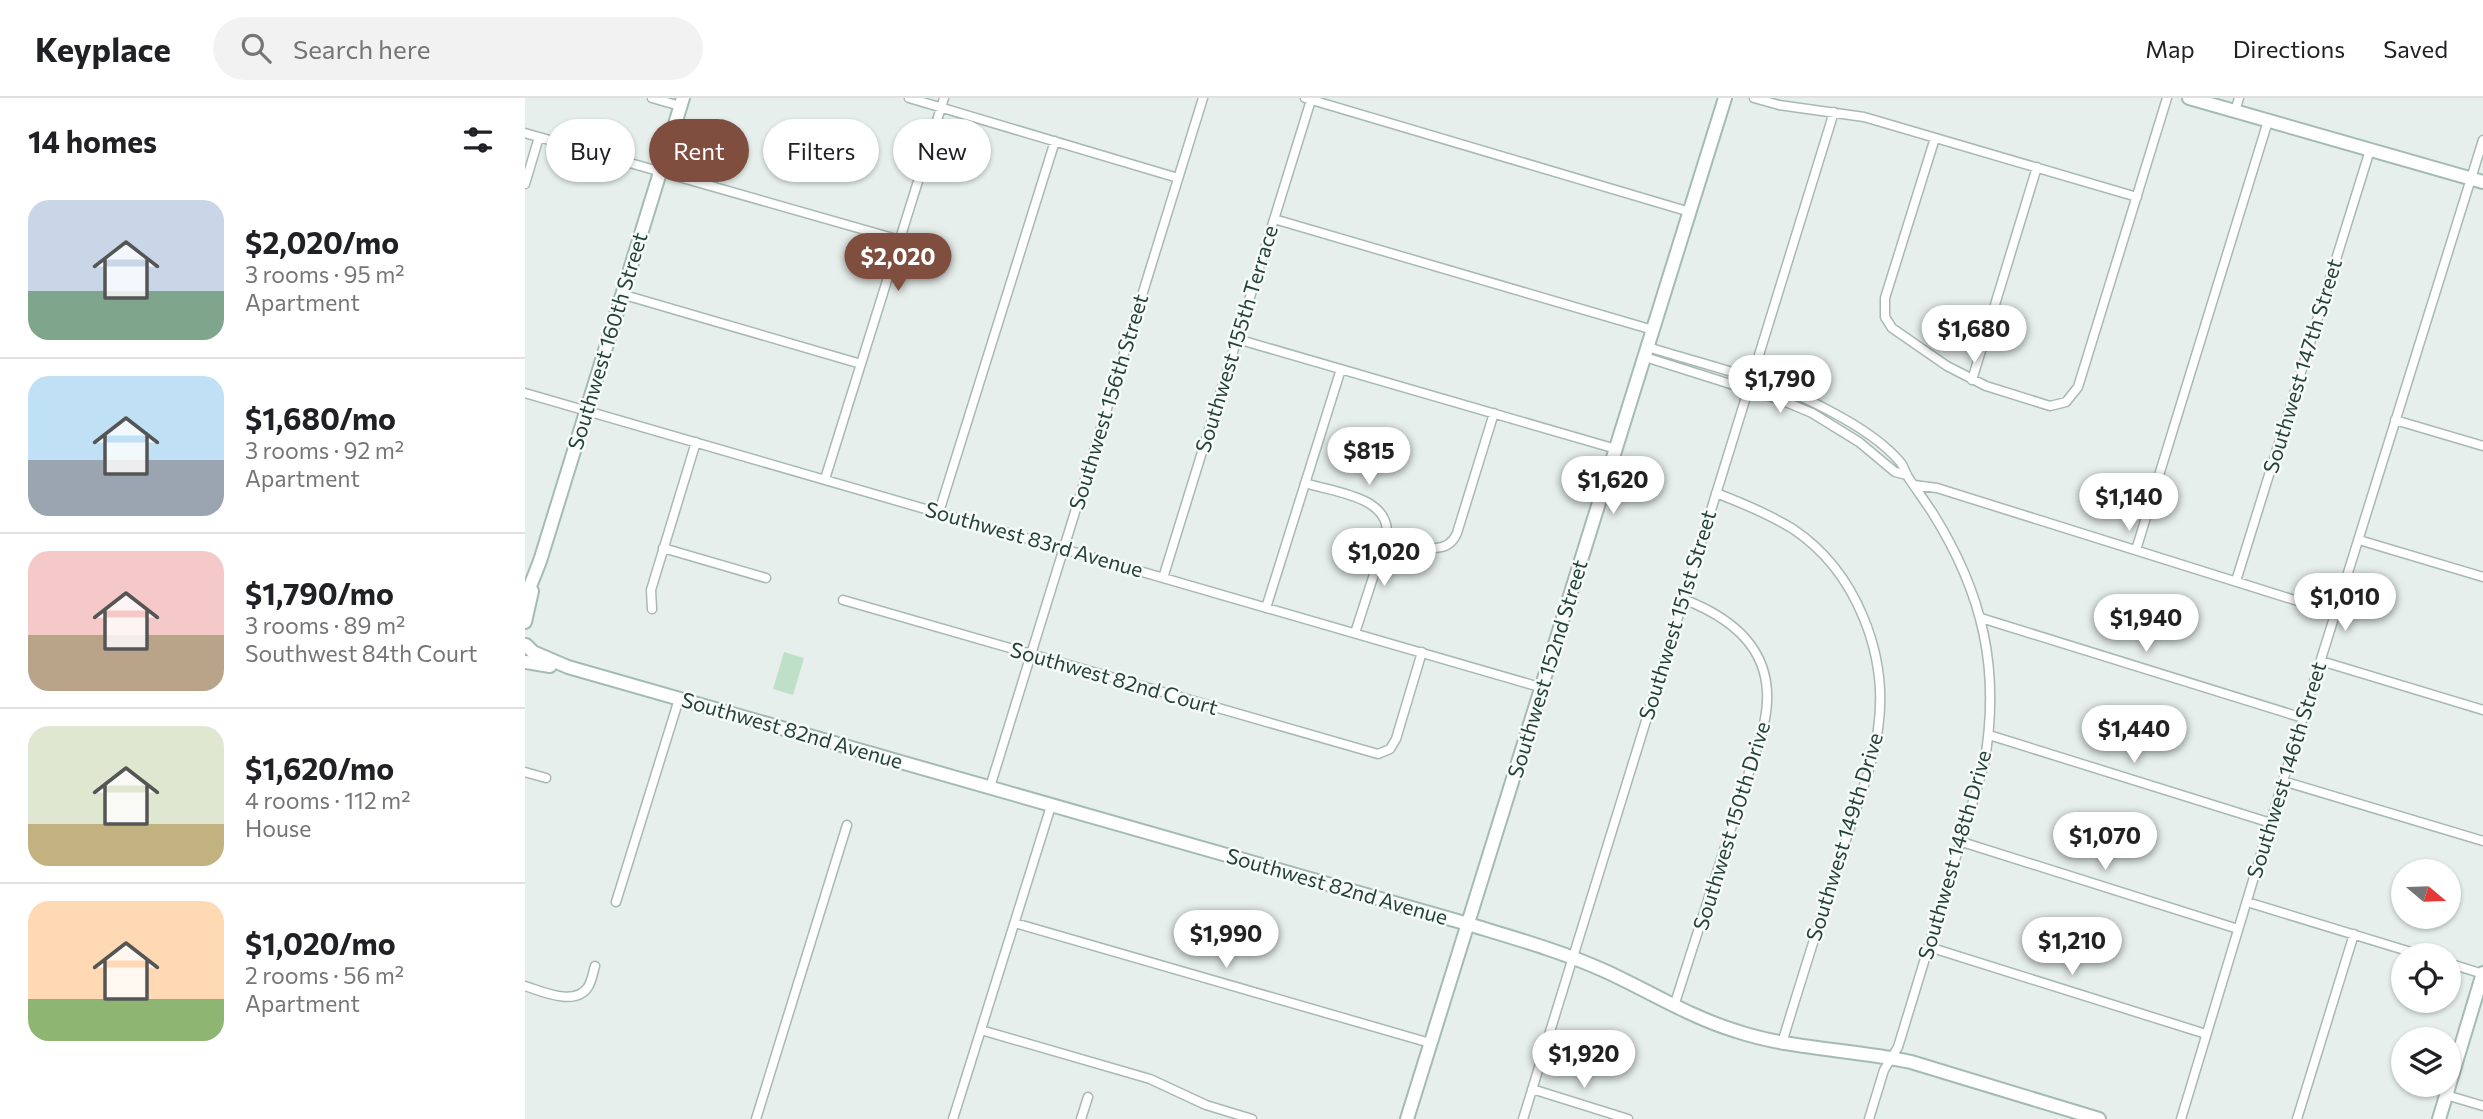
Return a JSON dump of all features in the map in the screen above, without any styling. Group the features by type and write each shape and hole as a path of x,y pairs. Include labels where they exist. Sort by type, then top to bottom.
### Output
{"street":[{"path":"652,98 682,102"},
{"path":"909,98 942,103 1178,178"},
{"name":"Southwest 156th Street","path":"990,787 1203,98"},
{"name":"Southwest 152nd Street","path":"1407,1119 1725,98"},
{"path":"1754,98 1864,117 2137,197"},
{"path":"1935,138 1885,298 1884,311 1888,324 1905,338 1972,380 2044,405 2056,406 2066,402 2078,387 2167,98"},
{"path":"2189,98 2477,181"},
{"path":"2235,111 2239,98"},
{"path":"1308,99 1690,212"},
{"name":"Southwest 155th Terrace","path":"1163,578 1275,219 1308,99"},
{"name":"Southwest 160th Street","path":"677,119 682,102"},
{"path":"825,479 942,103"},
{"name":"Southwest 151st Street","path":"1523,1119 1834,112"},
{"path":"2136,550 2268,121"},
{"path":"525,133 649,168"},
{"path":"525,184 540,137"},
{"name":"Southwest 146th Street","path":"2181,1119 2396,420 2477,181 2483,140"},
{"path":"939,512 1055,141"},
{"name":"Southwest 147th Street","path":"2236,581 2369,150"},
{"path":"1972,380 2037,167"},
{"name":"Southwest 160th Street","path":"525,622 533,583 657,182"},
{"path":"698,182 899,240"},
{"path":"1275,219 1653,330"},
{"path":"621,294 861,364"},
{"path":"1237,339 1616,449"},
{"path":"1647,352 1812,413 1859,442 1895,472 1907,475"},
{"name":"Southwest 148th Drive","path":"1647,352 1751,379 1796,395 1843,418 1884,447 1902,465 1961,564 1981,618 1991,677 1989,735 1981,778 1898,1047 1884,1070 1869,1119"},
{"path":"1266,608 1341,369"},
{"name":"Southwest 83rd Avenue","path":"525,393 1542,688"},
{"path":"1387,534 1431,548 1448,546 1457,533 1495,414"},
{"path":"2396,420 2483,446"},
{"path":"652,609 651,590 696,442"},
{"path":"1305,483 1373,505 1386,519 1387,534 1355,633"},
{"path":"1914,485 1937,488 2336,613"},
{"name":"Southwest 149th Drive","path":"1716,493 1795,530 1822,554 1847,587 1865,621 1878,674 1879,712 1870,763 1782,1043"},
{"path":"2359,540 2483,577"},
{"path":"663,548 766,578"},
{"name":"Southwest 160th Street","path":"525,599 533,583"},
{"name":"Southwest 150th Drive","path":"1674,1006 1762,732 1769,695 1761,660 1741,632 1723,617 1683,599"},
{"name":"Southwest 82nd Court","path":"843,600 1378,754 1385,752 1396,739 1422,652"},
{"path":"1981,618 2303,718"},
{"path":"525,645 525,660"},
{"name":"Southwest 82nd Avenue","path":"525,645 533,652 568,667"},
{"name":"Southwest 82nd Avenue","path":"525,660 568,667 1468,924 1574,958 1710,1023 1782,1043 1891,1058 2099,1119"},
{"path":"2321,661 2483,710"},
{"path":"616,902 680,699"},
{"path":"1989,735 2271,823"},
{"path":"525,772 546,778"},
{"path":"2283,781 2483,841"},
{"path":"953,1119 1051,806"},
{"path":"756,1119 847,825"},
{"path":"1962,842 2238,929"},
{"path":"2247,902 2391,946"},
{"path":"1014,923 1430,1044"},
{"path":"2297,1119 2354,934"},
{"path":"1929,947 2206,1034"},
{"path":"525,986 562,996 576,995 588,987 595,966"},
{"path":"2461,967 2483,974 2461,1046"},
{"path":"981,1030 1150,1079 1206,1105 1252,1119"},
{"path":"1532,1089 1628,1119"},
{"path":"1081,1119 1088,1097"},
{"path":"2439,1119 2445,1097"},
{"path":"2453,1097 2483,1106"}],"green space":[{"path":"784,652 804,658 793,695 773,689"}]}
